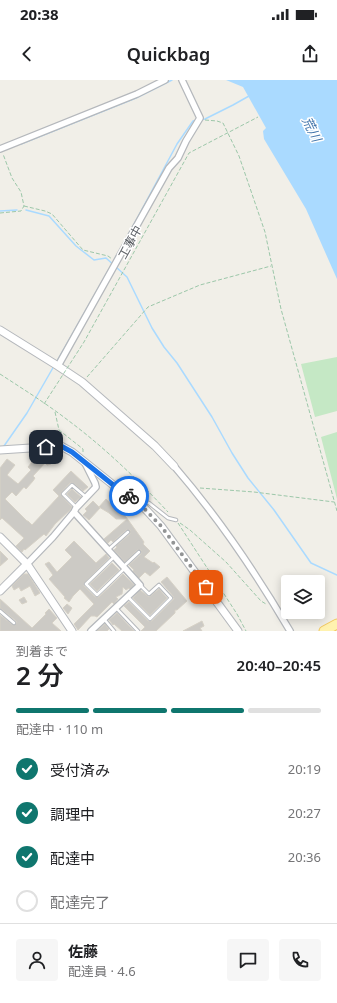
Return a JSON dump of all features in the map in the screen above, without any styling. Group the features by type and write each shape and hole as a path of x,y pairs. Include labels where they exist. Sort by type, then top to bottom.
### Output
{"main road":[{"path":"324,631 337,624"}],"street":[{"path":"0,147 137,94 165,80"},
{"path":"57,365 117,263 169,168 178,158 186,141 199,121 182,80"},
{"path":"0,330 82,382 155,446 192,487 243,555 276,606 290,631"},
{"path":"1,451 61,446 84,461 122,492 136,500 161,526 238,631"},
{"path":"0,591 53,538 75,510 96,487 84,461"},
{"path":"75,510 108,550 140,585 91,631"},
{"path":"0,536 27,564 72,631"}],"lane":[{"path":"75,510 63,494 72,485 87,497"},
{"path":"136,500 145,501 168,518 176,520"},
{"path":"108,550 128,532"},
{"path":"115,556 86,584 97,595 139,552"},
{"path":"127,597 150,619 171,598 159,586 149,594 140,585"},
{"path":"116,608 138,631"},
{"path":"0,611 14,623"},
{"path":"104,619 114,631"}],"path":[{"name":"工事中","path":"44,404 84,342 190,154 258,117"},
{"path":"210,121 217,121 223,124 239,156 265,232 281,309 337,511"},
{"path":"0,147 12,178 21,192 24,206 21,211 0,213"},
{"path":"24,206 52,214 83,250 110,258"},
{"path":"82,382 147,309 200,285 272,266"},
{"path":"0,374 55,411 111,455 176,520 190,530 226,562 261,601 268,605 276,606"},
{"path":"55,411 59,430 83,449 84,461"},
{"path":"192,487 265,493 334,502"},
{"path":"176,520 237,614 246,631"}],"green space":[{"path":"337,357 337,411 315,417 301,364"},
{"path":"337,432 337,499 321,437"}],"water":[{"name":"荒川","path":"226,80 337,80 337,279 306,209 264,139 263,131 266,128 243,87"}],"building":[{"path":"45,453 53,454 57,458 51,464 47,465 45,463 33,476 35,478 26,489 24,487 16,496 12,492 5,499 32,525 59,496 53,490 71,471 88,487 83,491 73,483 70,483 60,494 72,507 70,510 55,524 46,536 44,534 22,552 16,546 24,538 2,518 0,520 0,468 7,459 15,465 7,475 18,484 31,470 28,467 36,457 39,460"},
{"path":"72,489 81,497 75,502 67,494"},
{"path":"106,499 126,517 144,542 143,544 150,551 144,557 160,567 150,576 145,572 139,578 129,565 141,554 141,550 137,550 125,562 114,550 117,547 116,546 130,534 130,530 126,530 113,542 111,540 108,543 104,539 127,519 116,519 99,507"},
{"path":"93,501 100,508 89,520 83,515 87,511 85,509"},
{"path":"74,541 96,563 106,554 109,558 84,583 84,586 95,597 99,597 123,574 134,585 130,589 129,588 126,590 123,587 122,594 116,597 118,599 114,604 112,602 97,617 91,616 78,630 74,624 94,604 80,589 69,602 64,598 65,597 49,579 53,575 45,564 49,562 57,572 72,557 65,550"},
{"path":"0,551 8,559 0,566"},
{"path":"112,563 119,570 97,591 90,584"},
{"path":"24,574 28,574 40,593 35,596 30,586 21,591 19,587 14,590 12,586"},
{"path":"167,577 187,601 175,610 175,613 156,631 141,631 145,627 124,606 129,602 148,621 152,621 174,599 161,582"},
{"path":"159,589 167,598 150,615 133,598 140,590 149,597"},
{"path":"24,597 27,602 22,604 19,600"},
{"path":"0,599 32,628 49,609 57,618 52,623 61,631 0,631 0,615 13,625 17,623 0,608"},
{"path":"67,604 72,608 68,614 63,608"},
{"path":"117,613 134,631 122,631 114,624 113,625 109,620"},
{"path":"202,621 204,626 200,628 202,631 183,631"},
{"path":"105,624 109,629 107,631 97,631"}],"waterway":[{"path":"21,144 136,98 172,80"},
{"path":"200,120 205,119 249,96"},
{"path":"56,363 125,241 177,144 193,121 197,120"},
{"path":"0,211 17,210"},
{"path":"26,210 49,216 76,246 94,260 106,258 127,277 152,328 212,417 248,478 274,510 311,563 337,575"},
{"path":"4,446 27,413 54,366"}],"way so far":[{"path":"129,496 136,500 161,526 206,587"}],"route":[{"path":"46,447 61,446 72,452 129,496"}]}
